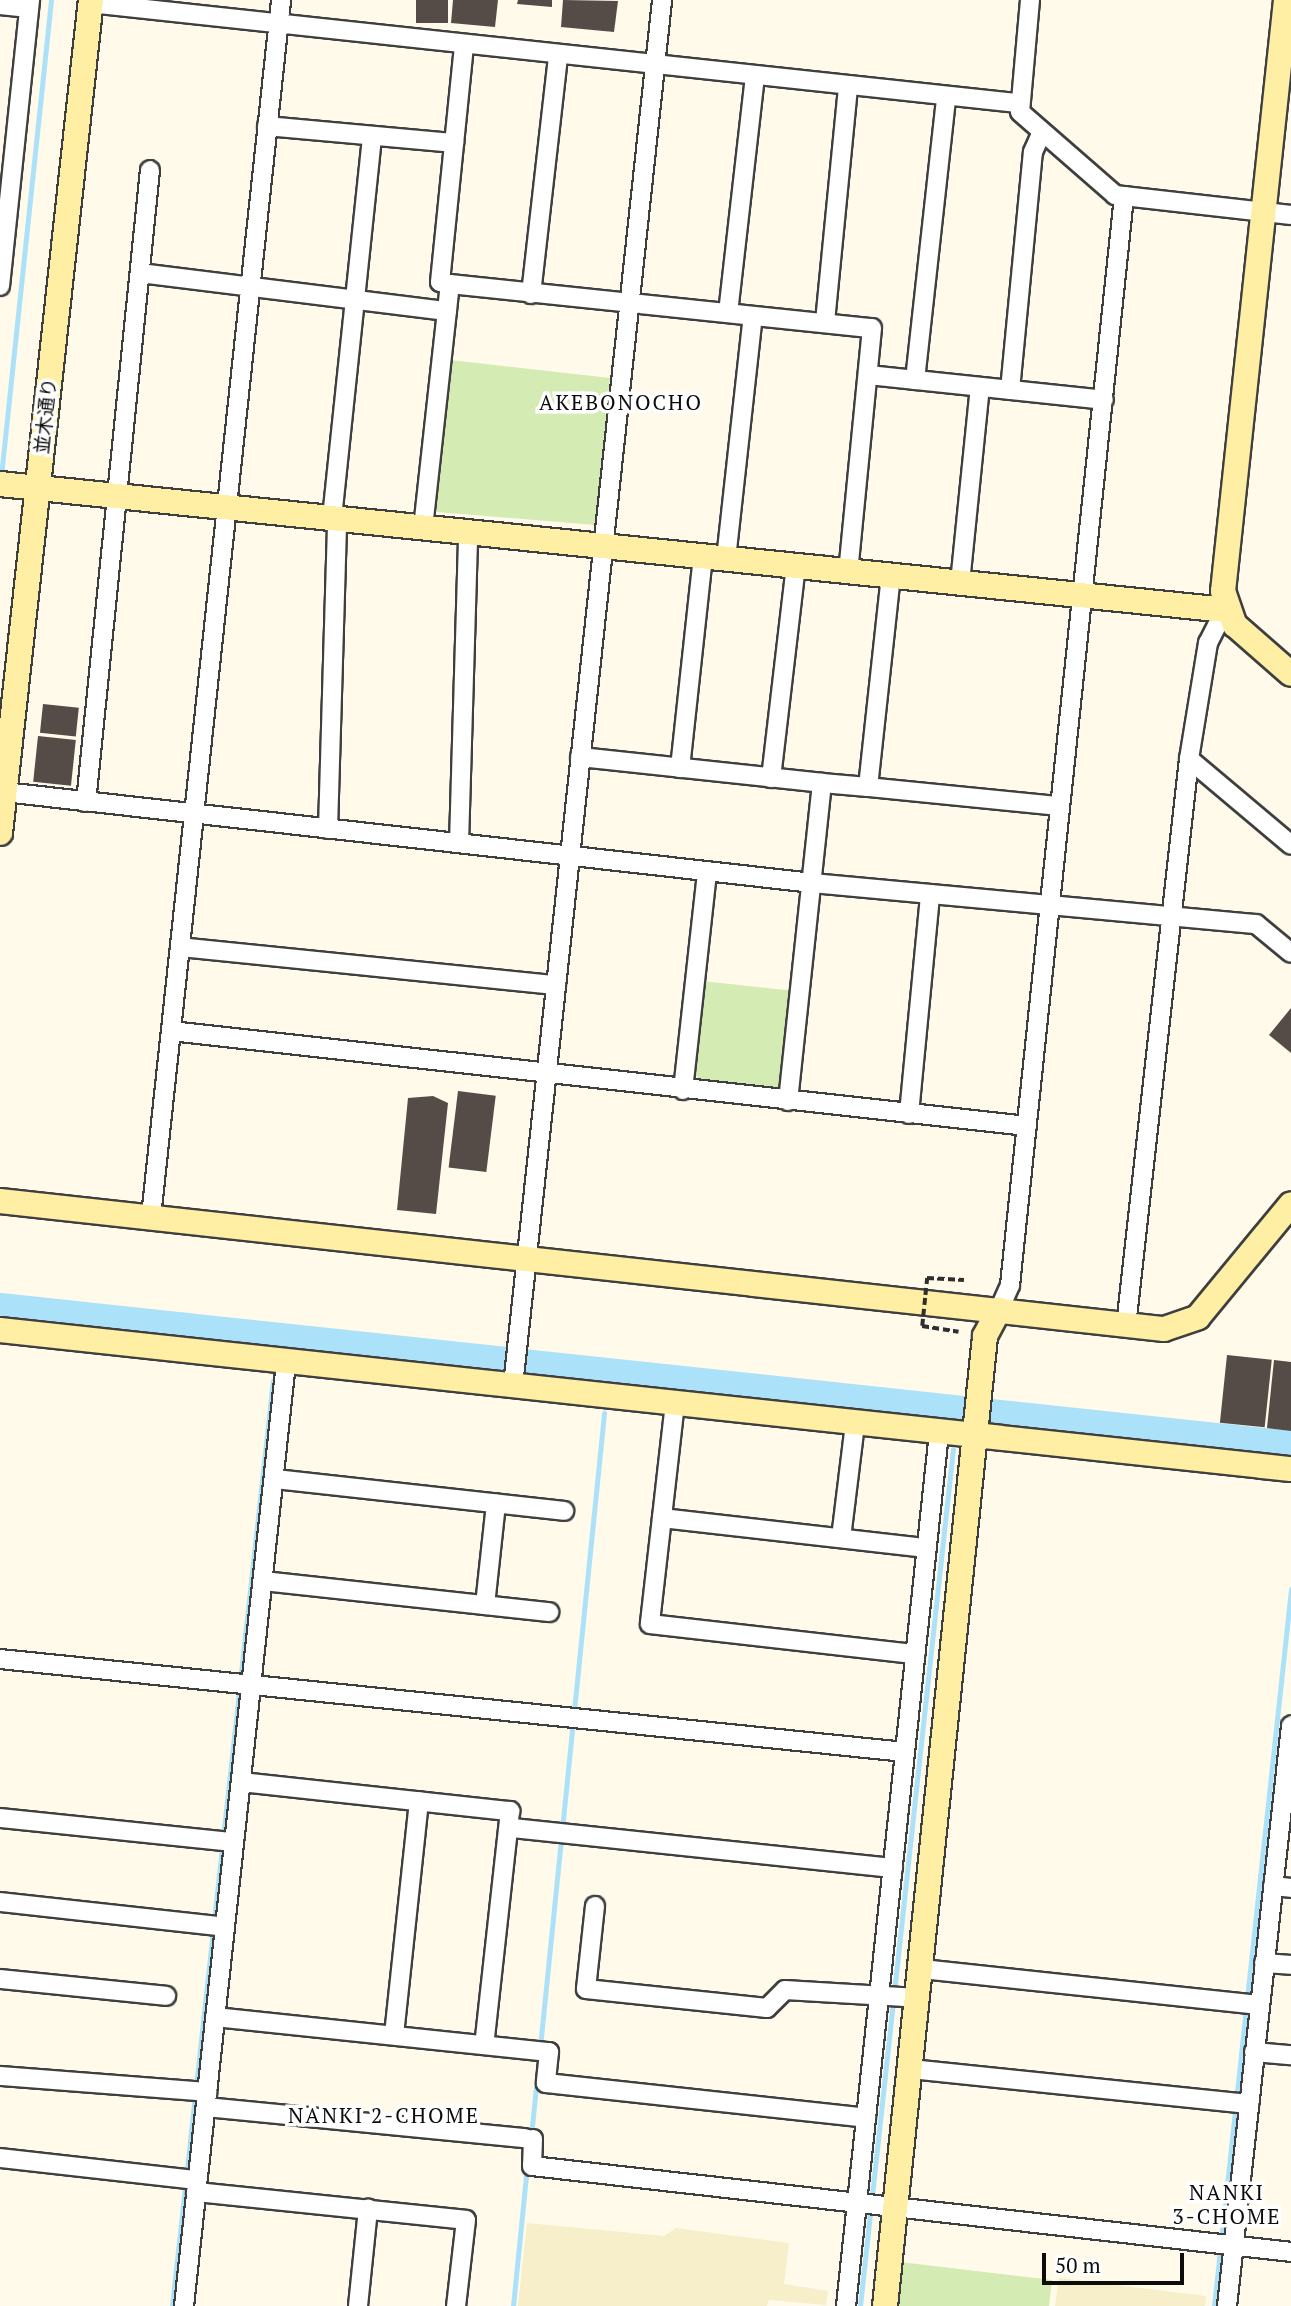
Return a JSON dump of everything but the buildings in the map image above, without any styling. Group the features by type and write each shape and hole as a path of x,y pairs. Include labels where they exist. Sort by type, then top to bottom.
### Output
{"street":[{"path":"151,1217 281,0"},
{"path":"514,1371 662,0"},
{"path":"1016,103 1030,0"},
{"path":"1126,1326 1189,759 1208,643 1225,610 1286,0"},
{"path":"91,2 464,47 1016,103 1042,132 1124,196 1291,215"},
{"name":"並木通り","path":"0,833 17,486 91,2"},
{"path":"0,5 29,4 4,211 0,285"},
{"path":"464,47 440,282 531,294 872,328 848,572"},
{"path":"531,294 558,57"},
{"path":"728,313 755,77"},
{"path":"825,322 848,87"},
{"path":"915,380 946,97"},
{"path":"267,126 454,143"},
{"path":"1010,390 1033,152 1042,132"},
{"path":"328,829 335,519 354,299 372,136"},
{"path":"86,802 150,170"},
{"path":"885,2306 866,2118 896,1996 922,1969 985,1336 1010,1285 1058,806 1084,596 1124,196"},
{"path":"139,273 252,285 447,312"},
{"path":"423,528 450,284"},
{"path":"680,768 753,316"},
{"path":"868,375 1104,400"},
{"path":"960,583 980,387"},
{"path":"17,486 1225,610 1289,667"},
{"path":"459,843 468,532"},
{"path":"771,778 796,566"},
{"path":"868,787 891,576"},
{"path":"580,757 1058,806"},
{"path":"1189,759 1291,845"},
{"path":"788,1101 822,783"},
{"path":"4,792 813,883 1171,919 1256,924 1291,953"},
{"path":"683,1090 707,871"},
{"path":"909,1114 930,894"},
{"path":"180,947 556,985"},
{"path":"171,1031 547,1076 1027,1126"},
{"path":"0,1201 1126,1326 1189,1324 1291,1204"},
{"path":"0,1330 286,1362 514,1371 674,1403 939,1433 976,1423 1291,1469"},
{"path":"184,2306 191,2182 201,2095 215,2017 217,1926 226,1841 241,1782 243,1684 263,1581 286,1362"},
{"path":"674,1403 650,1624 915,1654"},
{"path":"841,1538 855,1424"},
{"path":"846,2306 910,2069 896,1996 892,1868 939,1433"},
{"path":"275,1479 564,1511"},
{"path":"485,1605 496,1504"},
{"path":"662,1518 926,1548"},
{"path":"263,1581 549,1612"},
{"path":"0,1659 904,1752"},
{"path":"1227,2306 1224,2245 1240,2103 1254,2052 1250,2004 1264,1963 1282,1887 1291,1734"},
{"path":"241,1782 510,1811 512,1828 484,2045"},
{"path":"394,2035 419,1801"},
{"path":"0,1818 226,1841"},
{"path":"512,1828 892,1868"},
{"path":"0,1902 217,1926"},
{"path":"596,1906 586,1989 767,2008 785,1990 896,1996"},
{"path":"1264,1963 1291,1965"},
{"path":"922,1969 1250,2004"},
{"path":"0,1979 166,1996"},
{"path":"215,2017 539,2050 549,2052 546,2083 866,2118"},
{"path":"1254,2052 1291,2055"},
{"path":"910,2069 1240,2103"},
{"path":"0,2076 201,2095 529,2139 531,2166 1291,2252"},
{"path":"0,2158 191,2182 368,2210 466,2220 456,2306"},
{"path":"358,2306 368,2210"}],"path":[{"path":"958,1332 919,1326 924,1278 961,1281"}],"shaded area":[{"path":"527,2223 664,2236 676,2228 789,2243 784,2284 828,2291 826,2305 769,2300 767,2306 518,2306"},
{"path":"1059,2278 1206,2296 1205,2306 1055,2306"}],"green space":[{"path":"450,360 610,378 595,525 437,512 433,505"},
{"path":"702,981 795,991 786,1082 775,1089 700,1081 693,1071"},
{"path":"900,2262 1052,2280 1049,2306 895,2306"}],"waterway":[{"path":"1,476 51,0"},
{"path":"0,1309 1291,1447"},
{"path":"277,1350 278,1339"},
{"path":"607,1381 608,1374"},
{"path":"172,2306 273,1380"},
{"path":"956,1417 957,1411"},
{"path":"531,2136 604,1413"},
{"path":"860,2306 953,1449"},
{"path":"1214,2306 1291,1589"},
{"path":"513,2306 527,2166"}],"district":[{"name":"AKEBONOCHO","path":"621,402"},
{"name":"NANKI 2-CHOME","path":"384,2115"},
{"name":"NANKI 3-CHOME","path":"1227,2204"}]}
